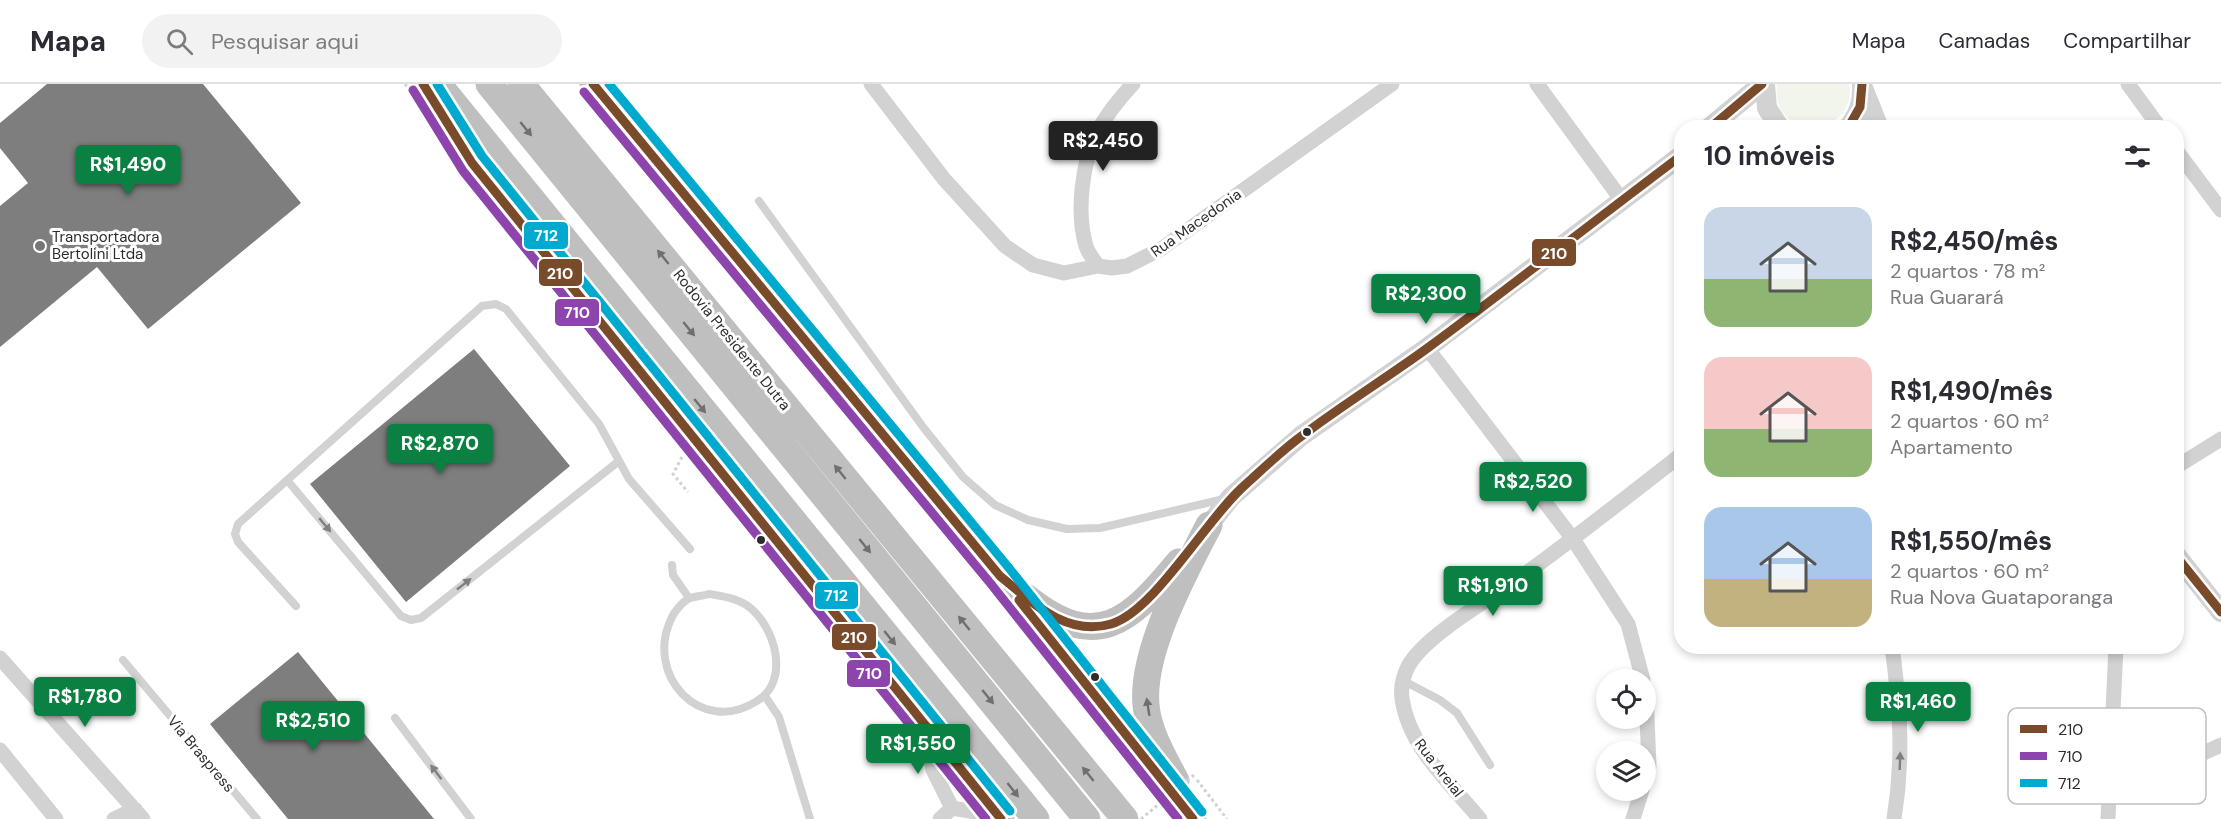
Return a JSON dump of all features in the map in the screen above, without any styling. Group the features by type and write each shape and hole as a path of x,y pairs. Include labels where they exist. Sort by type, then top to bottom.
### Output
{"highway":[{"path":"423,84 472,163 1000,817"},
{"path":"438,84 1036,819"},
{"name":"Rodovia Presidente Dutra","path":"489,84 1087,819"},
{"name":"Rodovia Presidente Dutra","path":"521,84 1125,819"},
{"path":"592,84 1000,576 1194,819"},
{"path":"1000,576 1047,614 1068,623 1088,627 1111,624 1148,600 1209,525"},
{"path":"1194,819 1155,739 1146,706 1147,678 1166,615 1209,525"}],"street":[{"name":"Rua Macedonia","path":"871,84 944,179 1005,246 1033,265 1064,273 1098,266 1112,268 1127,266 1161,249 1392,84"},
{"path":"1098,266 1086,247 1082,220 1084,176 1096,134 1114,105 1133,84"},
{"path":"1537,84 1621,199"},
{"path":"1719,120 1763,84 1767,108 1775,120"},
{"path":"2128,84 2154,120"},
{"path":"1854,120 1862,102 1862,86"},
{"path":"1862,86 1876,120"},
{"path":"2184,161 2221,210"},
{"path":"1209,525 1231,497 1301,436 1427,348 1621,199 1674,162"},
{"path":"1427,348 1574,539 1628,624 1640,669"},
{"path":"2184,463 2221,439"},
{"name":"Rua Areial","path":"1480,819 1422,749 1411,732 1402,697 1405,672 1413,658 1437,637 1574,539 1674,460"},
{"path":"2184,565 2221,612"},
{"path":"1893,654 1901,721 1900,786 1894,819"},
{"path":"2114,708 2116,654"},
{"path":"0,658 139,814"},
{"path":"927,728 933,770 952,808"},
{"path":"2206,752 2221,745"},
{"path":"1,755 56,819"},
{"path":"1633,819 1639,801"},
{"path":"2108,819 2109,804"},
{"path":"952,808 1000,817"},
{"path":"940,819 952,808"},
{"path":"114,819 139,814"}],"lane":[{"path":"759,201 923,427 963,477 995,505 1028,520 1067,529 1078,529 1100,528 1231,497"},
{"path":"296,606 238,542 234,534 238,524 482,306 496,304 506,309 599,424 629,479 690,549"},
{"path":"287,480 401,616 411,620 421,618 619,461"},
{"path":"672,565 673,575 688,598"},
{"path":"709,594 729,597 747,606 762,620 772,638 776,658 774,678 765,696 748,707 729,712 709,710 690,701 676,688 666,670 664,640 674,612 688,598 709,594"},
{"name":"Via Braspress","path":"123,660 257,819"},
{"path":"1404,681 1440,700 1457,713 1490,765"},
{"path":"765,696 779,717 810,819"},
{"path":"395,718 471,819"}],"path":[{"path":"1141,819 1194,775 1227,819"}],"shaded area":[{"path":"1777,84 1849,84 1848,102 1841,115 1834,120 1792,120 1786,116 1778,103"}],"building":[{"path":"47,84 203,84 301,203 148,329 97,267 0,347 0,206 28,183 0,148 0,123"},
{"path":"474,349 570,466 406,602 310,484"},
{"path":"298,652 434,819 288,819 210,724"}],"transit line":[{"name":"210","path":"423,84 472,163 1001,819"},
{"name":"712","path":"437,84 482,156 1010,811"},
{"name":"210","path":"593,84 1000,576 1051,615 1079,626 1095,627 1111,624 1128,616 1162,583 1230,500 1288,447 1334,412 1429,347 1674,161"},
{"name":"712","path":"609,84 1009,568 1202,812"},
{"name":"210","path":"1719,120 1762,84"},
{"name":"210","path":"1853,120 1860,107 1862,84"},
{"name":"710","path":"413,90 463,171 986,819"},
{"name":"710","path":"584,92 991,584 1178,819"},
{"name":"210","path":"2184,566 2221,612"},
{"name":"210","path":"1019,600 1193,819"}],"place":[{"name":"Transportadora Bertolini Ltda","path":"40,246"}]}
